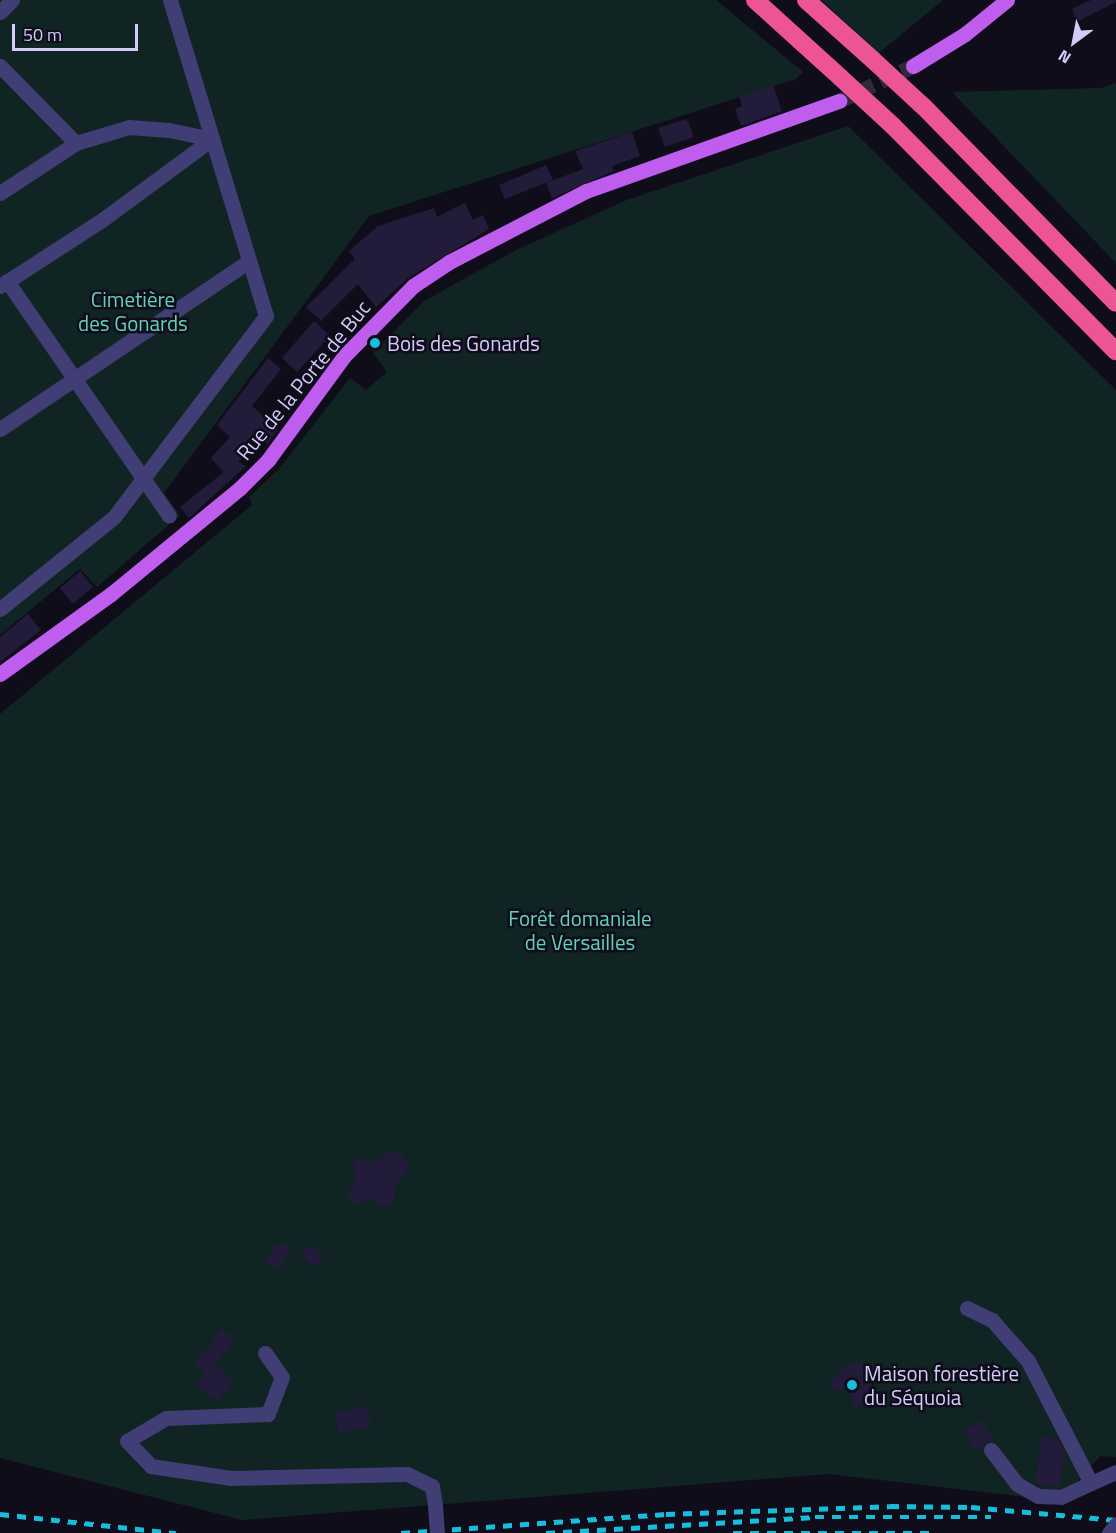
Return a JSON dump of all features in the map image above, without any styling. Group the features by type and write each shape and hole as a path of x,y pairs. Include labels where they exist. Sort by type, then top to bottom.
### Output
{"highway":[{"path":"755,0 893,126 1116,351"},
{"path":"806,0 924,107 1116,303"}],"main road":[{"path":"913,66 965,34 1007,0"},
{"name":"Rue de la Porte de Buc","path":"0,674 111,594 240,488 268,460 344,356 392,305 449,261 586,191 839,101"}],"street":[{"path":"0,12 12,0"},
{"path":"0,609 114,517 266,316 170,0"},
{"path":"0,66 76,143"},
{"path":"0,193 76,143 129,127 169,130 212,140"},
{"path":"169,516 142,481 74,377 4,283 102,220 212,140"},
{"path":"0,429 248,262"},
{"path":"968,1308 992,1320 1028,1361 1091,1483"},
{"path":"265,1353 282,1377 268,1414 166,1418 127,1441 151,1466 231,1478 407,1474 432,1486 437,1533"},
{"path":"990,1450 1017,1484 1038,1496 1061,1497 1116,1472"},
{"path":"1109,1533 1116,1524"}],"green space":[{"name":"Cimetière des Gonards","path":"0,0 716,0 803,72 796,79 369,216 164,493 180,515 97,587 80,569 0,635"},
{"path":"821,0 943,0 879,53"},
{"path":"1116,83 1116,263 952,92 1101,88"},
{"name":"Forêt domaniale de Versailles","path":"848,126 1116,390 1116,1457 1100,1456 1060,1501 829,1474 242,1520 0,1458 0,714 252,505 249,497 279,469 350,378 366,390 387,372 373,353 424,301 516,250 627,200"}],"building":[{"path":"1091,0 1116,0 1116,2 1078,21 1072,9"},
{"path":"773,85 782,111 741,126 735,109 742,106 739,97"},
{"path":"687,119 694,137 665,147 658,128"},
{"path":"632,132 640,156 612,166 614,171 552,198 546,183 583,169 575,151"},
{"path":"546,165 553,180 505,199 499,185"},
{"path":"465,203 473,220 483,215 489,229 408,278 376,307 358,284 321,321 306,307 355,259 349,251 378,226 434,208 437,217"},
{"path":"314,321 330,336 297,372 282,358"},
{"path":"268,358 281,369 252,406 278,429 267,444 264,441 259,448 255,445 238,462 246,466 189,518 180,507 224,472 211,458 230,437 217,425"},
{"path":"80,571 93,587 73,604 60,588"},
{"path":"28,614 41,630 0,662 0,637"},
{"path":"389,1151 401,1154 408,1164 406,1174 395,1185 394,1202 385,1207 372,1200 353,1204 348,1196 355,1180 352,1164 359,1158 375,1162"},
{"path":"276,1244 292,1246 278,1269 265,1262"},
{"path":"315,1247 324,1257 315,1266 307,1261 301,1249"},
{"path":"222,1329 234,1339 215,1365 234,1381 218,1402 196,1385 205,1373 194,1365"},
{"name":"Maison forestière du Séquoia","path":"863,1361 866,1369 882,1365 885,1377 870,1382 876,1400 854,1407 847,1388 834,1392 830,1379 842,1375 840,1369"},
{"path":"367,1406 371,1426 339,1433 335,1413"},
{"path":"981,1420 994,1441 986,1442 977,1451 964,1431"},
{"path":"1041,1437 1057,1439 1065,1454 1059,1487 1036,1484"}],"tunnel":[{"path":"839,101 913,66"}],"railway":[{"path":"401,1533 666,1514 890,1506 971,1507 1116,1520"},
{"path":"0,1514 176,1533"},
{"path":"546,1533 815,1517 991,1517"},
{"path":"733,1533 936,1533"}],"place":[{"name":"Bois des Gonards","path":"375,343"},
{"name":"Maison forestière du Séquoia","path":"852,1385"}]}
